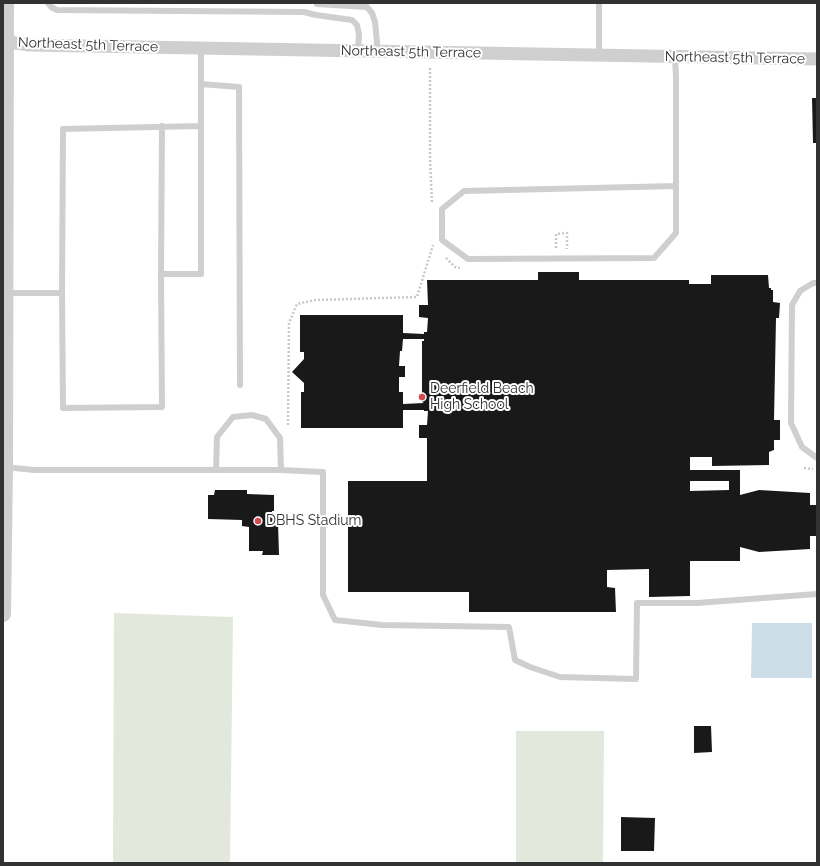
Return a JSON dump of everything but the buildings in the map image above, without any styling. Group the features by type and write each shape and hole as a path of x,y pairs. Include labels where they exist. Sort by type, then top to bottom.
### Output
{"street":[{"path":"3,614 6,3"},
{"name":"Northeast 5th Terrace","path":"5,41 29,45 817,59"}],"lane":[{"path":"48,3 51,7 57,10 304,12 316,16 352,20 357,25 360,34 358,52"},
{"path":"316,16 317,3 367,7 372,13 375,22 378,52"},
{"path":"599,55 600,3"},
{"path":"161,274 201,274 201,48"},
{"path":"676,56 676,186 676,232 654,258 468,259 442,240 442,209 464,191 676,186"},
{"path":"201,84 238,87 240,385"},
{"path":"162,126 162,407 63,408 63,129 162,126 201,126"},
{"path":"817,282 800,291 792,305 792,424 802,447 817,458"},
{"path":"5,293 62,293"},
{"path":"216,470 217,436 232,417 252,415 266,419 280,438 281,470"},
{"path":"4,468 34,470 281,470 323,472 323,595 335,620 382,625 509,627 515,660 530,667 560,677 636,679 637,603 697,603 817,594"}],"path":[{"path":"430,68 430,158 432,206"},
{"path":"288,425 289,323 297,304 315,300 417,297 433,246 433,238"}],"shaded area":[{"path":"114,613 233,617 230,863 113,863"},
{"path":"752,623 812,623 812,678 751,678"},
{"path":"516,731 604,731 603,863 516,863"}],"place":[{"name":"Deerfield Beach High School","path":"422,397"},
{"name":"DBHS Stadium","path":"258,521"}]}
